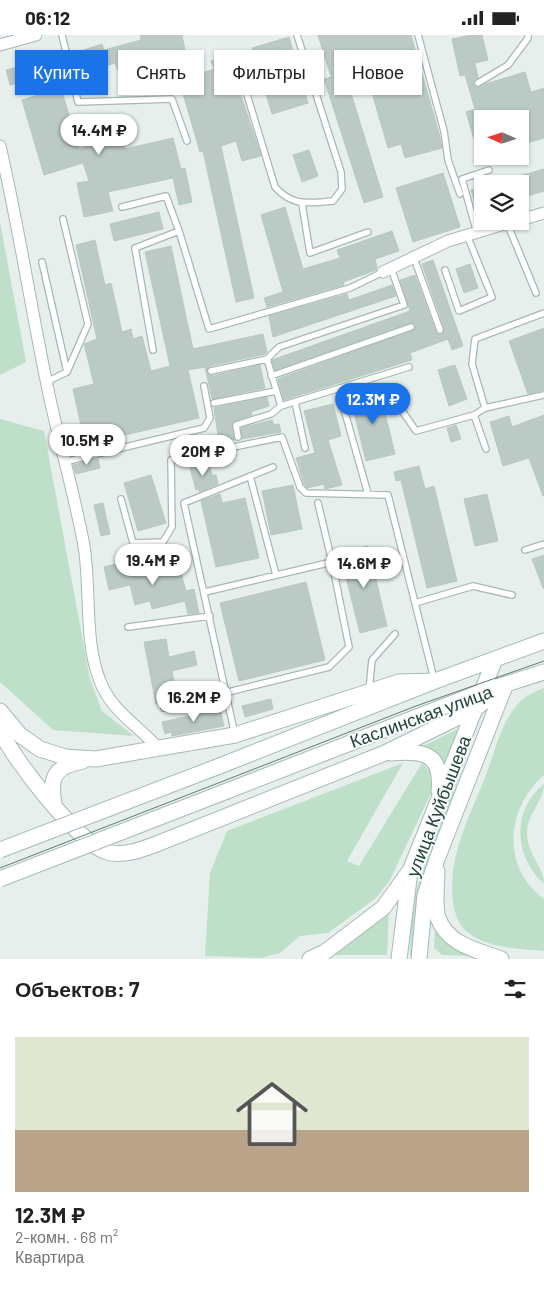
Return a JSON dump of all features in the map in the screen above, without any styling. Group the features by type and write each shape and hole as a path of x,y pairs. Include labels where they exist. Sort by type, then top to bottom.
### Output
{"main road":[{"path":"0,850 435,681 544,641"},
{"path":"385,753 474,709 505,685 495,659"},
{"name":"улица Куйбышева","path":"399,959 410,871 495,659"},
{"name":"Каслинская улица","path":"0,879 481,692 544,672"},
{"name":"Каслинская улица","path":"0,711 20,735 40,749 65,757 96,759 234,735 399,682 435,681"},
{"name":"улица Куйбышева","path":"419,959 425,895 437,859 505,685"},
{"name":"Каслинская улица","path":"0,730 19,762 85,840 106,852 119,854 139,851 385,753"},
{"path":"385,753 409,751 429,756 437,764 441,775 438,805"},
{"path":"54,804 51,785 66,764 96,759"},
{"path":"437,859 438,917 447,933 459,944 501,959"},
{"path":"310,959 325,952 383,908 410,871"}],"street":[{"path":"0,45 36,35"},
{"path":"0,146 46,383 84,546 88,576 90,636 99,680 108,698 120,713 144,732 159,749"},
{"path":"529,217 544,213"},
{"path":"387,270 448,241 485,230"}],"lane":[{"path":"62,35 78,102 172,99 187,141"},
{"path":"247,95 275,187 283,197 302,204 333,201 342,189 341,172 297,35"},
{"path":"418,35 444,131 448,160 460,194"},
{"path":"478,83 508,65 528,38 528,35"},
{"path":"445,270 459,311 492,297 472,234 462,179 489,170"},
{"path":"122,207 166,195 209,329 350,288 387,270 404,305 279,347 267,359 211,371"},
{"path":"302,204 310,253 368,232"},
{"path":"46,383 67,371 88,324 63,219"},
{"path":"513,230 536,293"},
{"path":"153,350 135,248 179,231"},
{"path":"414,258 440,330"},
{"path":"42,262 67,371"},
{"path":"485,407 472,364 475,339 544,313"},
{"path":"271,376 411,327"},
{"path":"267,359 280,406"},
{"path":"238,437 236,425 271,415 280,406 409,367"},
{"path":"64,462 204,428 210,418 204,386"},
{"path":"214,403 276,391"},
{"path":"392,396 416,431 474,415 485,407 544,395"},
{"path":"294,402 305,448"},
{"path":"344,409 368,495"},
{"path":"474,415 486,449"},
{"path":"121,499 133,543 163,542 172,527 171,460 282,437 300,487 306,493 388,495 435,681"},
{"path":"234,735 205,592 184,503 272,467"},
{"path":"250,476 276,575"},
{"path":"164,708 329,667 349,647 318,503"},
{"path":"525,550 544,544"},
{"path":"205,592 332,562"},
{"path":"415,603 473,586 512,595"},
{"path":"128,627 210,616"},
{"path":"369,692 372,660 395,634"}],"green space":[{"path":"0,222 26,362 0,375"},
{"path":"0,419 44,431 90,679 102,711 134,736 53,730 0,682"},
{"path":"544,688 544,775 531,789 522,804 516,821 514,838 515,855 521,871 530,886 544,899 544,951 502,947 473,936 465,930 457,918 453,903 452,887 455,859 462,834 502,729 519,703 528,695"},
{"path":"478,716 480,716 423,884 413,956 410,955 411,915 415,893"},
{"path":"460,728 444,769 419,748"},
{"path":"403,763 347,861 359,866 422,763 430,771 432,791 390,880 376,898 328,933 300,936 280,953 261,958 205,956 210,873 227,831"},
{"path":"544,784 542,795 530,817 527,839 541,871 544,884 534,873 527,861 520,834 526,807 533,795"},
{"path":"389,910 387,955 330,955"},
{"path":"435,921 471,956 442,955 434,948"}],"building":[{"path":"140,35 182,35 185,50 118,50 118,71 115,63 108,65 108,50 104,50 141,40"},
{"path":"318,35 411,35 415,50 334,50 334,95 352,95 383,197 364,203 324,79 331,77"},
{"path":"482,35 488,60 475,63 478,78 474,81 475,87 525,72 531,92 544,88 544,138 529,142 529,110 474,110 474,139 466,112 475,109 465,75 460,76 452,39"},
{"path":"289,37 293,50 253,50 252,48"},
{"path":"102,44 104,50 84,50"},
{"path":"15,68 15,84 10,85 6,70"},
{"path":"214,69 214,95 241,95 261,156 242,161 236,141 221,146 254,298 236,302 203,151 200,152 183,95 204,95 204,72"},
{"path":"422,74 442,148 405,158 401,144 388,148 373,95 422,95"},
{"path":"38,95 63,95 79,149 122,137 125,149 173,138 181,169 185,168 192,202 179,205 173,178 108,192 113,211 84,217 77,183 89,181 83,163 44,175 22,100"},
{"path":"266,95 306,95 308,103 272,114"},
{"path":"309,150 318,176 302,182 293,155"},
{"path":"544,169 544,191 529,195 529,175 523,175"},
{"path":"443,173 460,227 413,242 396,188"},
{"path":"474,189 474,200 471,190"},
{"path":"285,207 303,269 340,258 337,250 392,231 399,251 375,259 376,270 343,282 344,285 267,307 264,298 283,292 261,215"},
{"path":"159,212 163,229 114,241 110,224"},
{"path":"95,240 105,285 111,283 122,332 131,329 133,339 142,336 151,371 170,366 145,252 171,246 193,349 263,334 267,352 265,354 210,366 207,369 207,374 212,376 260,365 265,388 212,399 205,367 188,370 199,418 85,444 73,389 94,384 84,344 97,339 76,245"},
{"path":"433,260 463,346 452,350 448,339 410,353 412,360 284,400 278,379 414,330 415,325 409,323 275,370 272,360 410,311 400,280 415,275 436,332 439,334 443,333 444,328 422,264"},
{"path":"470,264 478,288 464,293 456,269"},
{"path":"392,285 396,296 273,337 269,316 347,294 349,300"},
{"path":"544,328 544,390 528,394 509,341"},
{"path":"455,365 467,399 449,406 438,370"},
{"path":"379,389 395,454 366,461 350,396"},
{"path":"267,397 269,406 251,412 252,415 232,422 234,440 219,442 214,408"},
{"path":"333,404 341,436 328,440 342,485 325,489 324,484 307,488 296,458 315,453 304,411"},
{"path":"544,415 543,496 529,458 503,466 490,422 509,416 512,427"},
{"path":"272,420 274,425 279,424 281,432 242,439 241,428"},
{"path":"456,425 461,439 451,442 447,428"},
{"path":"98,459 100,468 76,474 73,465"},
{"path":"209,463 212,475 216,475 218,484 199,492 199,489 196,490 190,468"},
{"path":"419,466 425,489 434,486 457,581 427,588 401,480 396,481 394,472"},
{"path":"151,475 166,523 138,531 124,483"},
{"path":"293,485 302,529 271,535 262,491"},
{"path":"220,494 222,503 245,498 259,558 216,567 201,501"},
{"path":"487,494 498,541 475,546 464,499"},
{"path":"103,503 110,534 101,536 94,505"},
{"path":"368,546 387,626 360,633 340,553"},
{"path":"544,555 544,588 543,588 532,559"},
{"path":"138,562 141,577 179,566 186,591 194,589 199,613 188,614 185,601 152,609 150,601 135,605 130,585 109,590 104,567 115,564 116,567"},
{"path":"306,582 325,660 239,681 220,603"},
{"path":"166,639 169,657 194,651 197,665 172,671 177,700 156,704 144,642"},
{"path":"271,699 273,709 245,717 242,706"},
{"path":"220,709 224,726 172,736 171,732 165,734 162,722"}],"tram line":[{"path":"0,868 416,706 544,661"}]}
